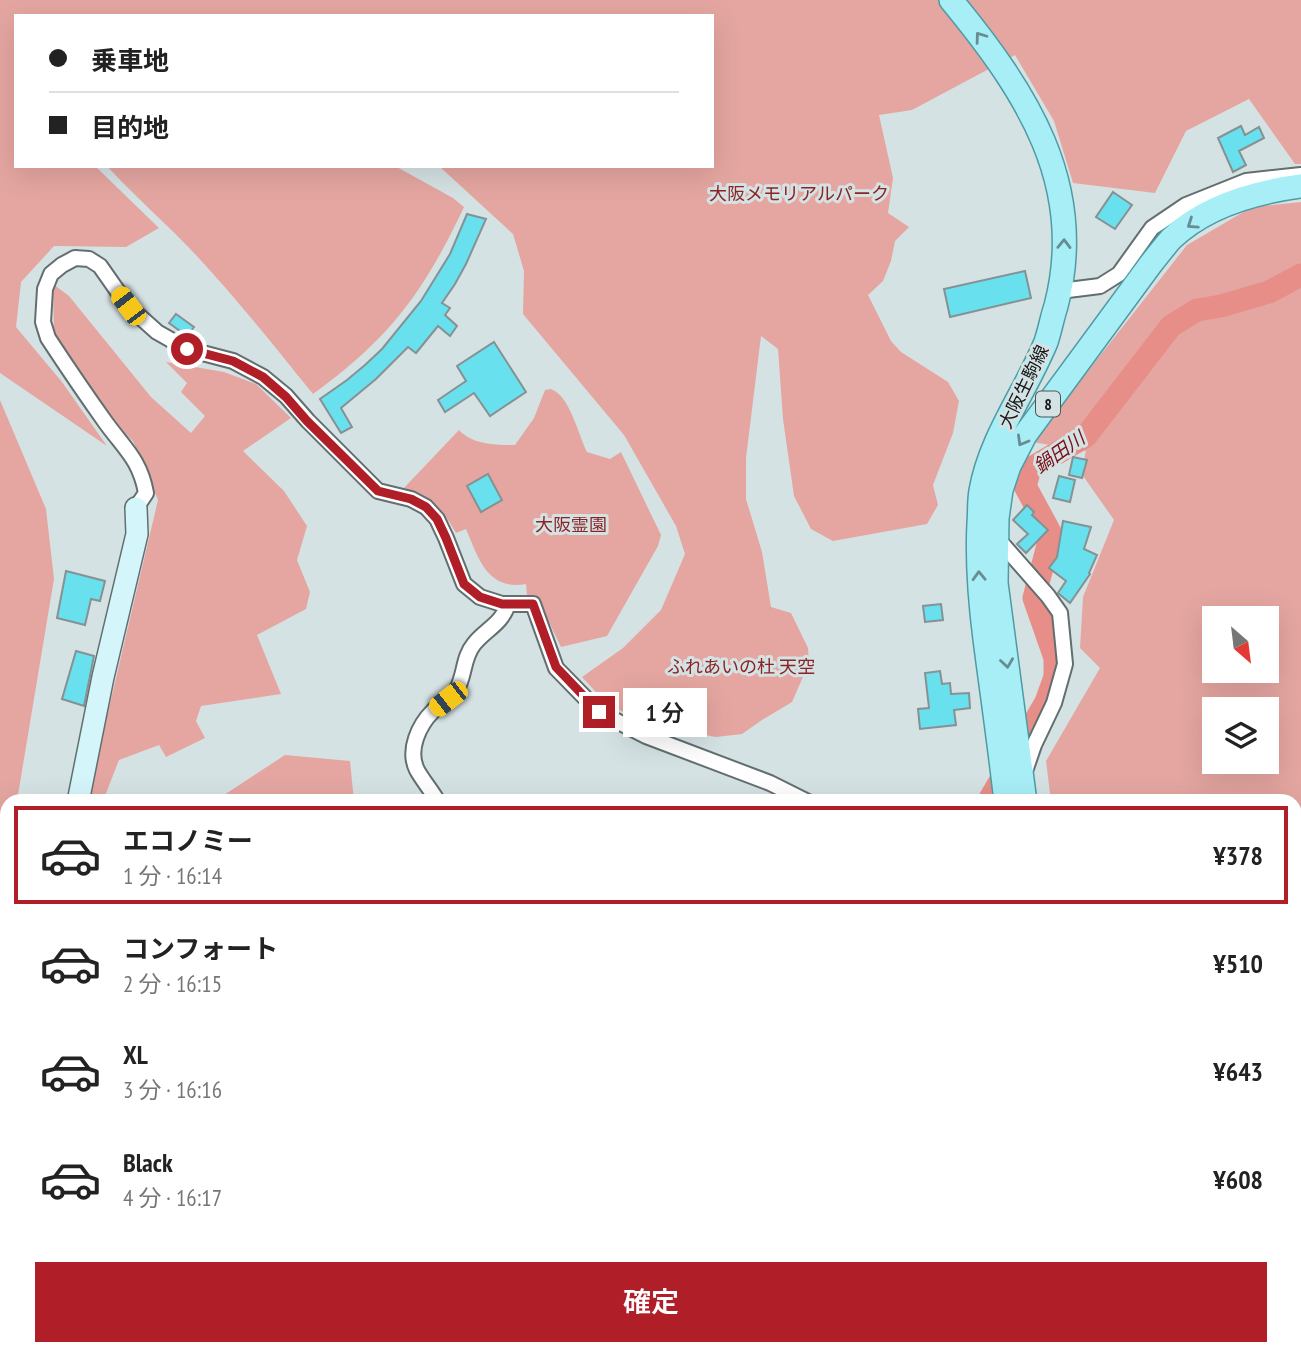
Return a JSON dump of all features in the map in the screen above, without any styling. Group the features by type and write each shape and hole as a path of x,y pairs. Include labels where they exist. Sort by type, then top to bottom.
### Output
{"main road":[{"name":"大阪生駒線","path":"951,0 1001,65 1048,150 1061,195 1065,229 1060,290 1046,340 993,451 981,492 978,548 980,595 1013,783"},
{"name":"大阪生駒線","path":"1013,783 1018,738 996,583 996,537 1001,489 1009,466 1025,435 1171,239 1193,222 1220,207 1276,189 1301,186"}],"street":[{"path":"1060,290 1100,286 1119,274 1152,228 1186,205 1246,181 1301,175"},
{"path":"80,794 136,534 136,508 146,493 143,477 128,449 108,426 48,338 43,322 45,289 51,275 75,258 89,259 100,267 128,306 157,332 187,349 233,361 263,377 378,491 411,499 426,507 437,519 464,584 480,597 502,604 533,604 556,667 599,712 646,736 770,783 792,794"},
{"path":"996,537 1060,613 1065,664 1054,703 1013,783"},
{"path":"433,794 414,761 418,735 434,710 456,691 467,654 505,614 508,604"}],"green space":[{"path":"0,0 1301,0 1301,164 1295,164 1249,99 1186,131 1155,193 1073,183 1054,121 1015,55 912,110 879,115 893,178 888,213 909,227 895,241 883,281 868,295 891,341 901,352 948,382 959,401 953,433 933,485 938,505 927,524 833,541 811,529 794,496 783,419 778,349 761,336 746,458 746,499 762,552 771,607 791,613 808,648 809,663 792,702 742,734 716,737 684,731 652,720 651,701 632,717 605,702 582,677 623,648 661,610 685,554 676,526 624,435 523,314 524,271 513,234 441,168 714,168 714,14 14,14 14,168 97,168 159,228 126,247 54,246 21,282 16,327 62,382 107,446 0,373"},
{"path":"109,168 399,168 464,207 436,261 402,312 360,356 313,394 211,271"},
{"path":"1301,202 1301,794 1050,794 1046,761 1100,668 1080,648 1083,597 1114,520 1081,473 1086,451 1032,442 1187,245 1252,207"},
{"path":"53,284 69,296 151,397 191,433 205,416 181,392 187,383 166,362 224,372 256,384 291,418 243,451 284,491 307,526 297,560 310,592 306,609 257,635 281,694 201,706 196,721 205,738 166,757 159,745 119,760 106,794 89,794 158,500 133,441 104,413 54,340"},
{"name":"大阪霊園","path":"551,389 558,393 568,407 587,452 610,459 621,452 661,535 658,546 607,636 561,647 536,595 527,595 526,584 513,585 493,577 480,561 466,529 456,533 431,501 418,493 403,489 459,430 478,441 515,445 534,418 545,390"},
{"path":"0,400 46,509 54,579 18,794 0,794"},
{"path":"285,755 350,761 353,794 226,794"}],"building":[{"path":"1241,126 1245,135 1259,127 1264,138 1239,151 1246,165 1233,172 1218,138"},
{"path":"1113,192 1132,205 1115,229 1096,217"},
{"path":"467,214 486,219 466,264 442,303 450,308 445,315 457,326 450,336 438,326 416,353 408,347 376,379 341,408 352,427 341,433 320,399 347,380 382,349 421,301 450,254"},
{"path":"1025,271 1031,298 950,317 944,289"},
{"path":"176,314 194,327 187,336 169,323"},
{"path":"494,342 526,392 490,416 474,393 445,412 438,400 466,381 457,366"},
{"path":"1073,457 1087,460 1082,478 1069,475"},
{"path":"488,474 502,500 481,512 467,486"},
{"path":"1059,476 1075,480 1070,502 1053,498"},
{"path":"1027,505 1034,512 1032,515 1048,530 1026,553 1017,544 1028,534 1013,520"},
{"path":"1063,521 1091,527 1084,549 1097,555 1090,574 1070,603 1058,593 1066,581 1049,568 1057,557"},
{"path":"66,571 105,581 100,601 91,599 85,625 57,618"},
{"path":"941,604 943,620 925,622 923,606"},
{"path":"76,651 94,656 84,706 62,699"},
{"path":"940,671 942,684 950,683 951,694 969,693 970,708 954,710 956,725 920,729 918,709 929,708 925,673"}],"waterway":[{"name":"鍋田川","path":"993,794 1046,702 1055,677 1055,658 1034,598 1051,534 1025,486 1030,469 1086,436 1171,326 1197,310 1269,292 1301,275"}],"route":[{"path":"187,349 233,361 263,377 378,491 411,499 426,507 437,519 464,584 480,597 502,604 533,604 556,667 599,712"}],"park label":[{"name":"大阪メモリアルパーク","path":"799,194"},
{"name":"ふれあいの杜 天空","path":"741,667"}]}
